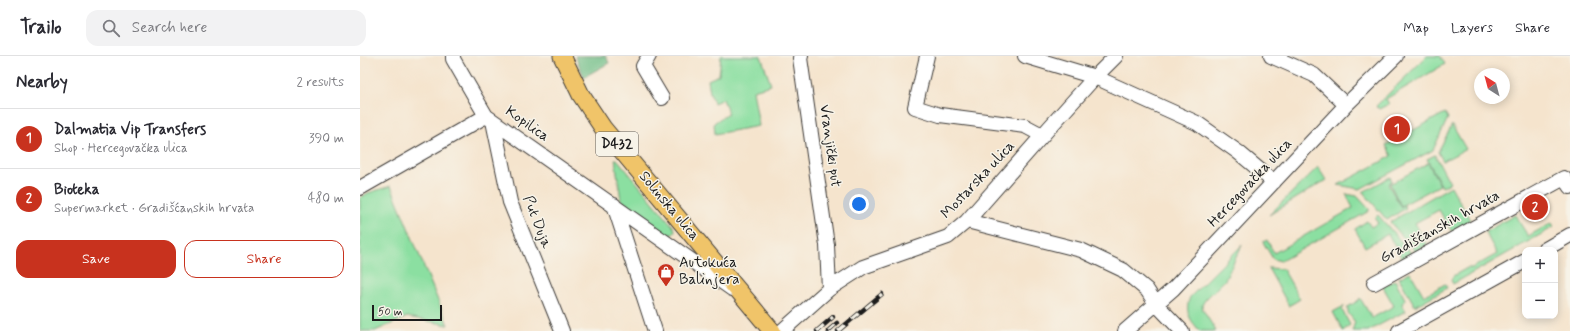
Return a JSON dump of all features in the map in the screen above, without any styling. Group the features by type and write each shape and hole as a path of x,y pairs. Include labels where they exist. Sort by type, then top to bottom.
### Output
{"main road":[{"name":"Solinska ulica","path":"562,56 581,95 603,128 772,331"}],"street":[{"path":"453,56 453,59 490,118"},
{"path":"649,56 643,66 662,98"},
{"name":"Vranjički put","path":"801,56 801,66 827,245 829,289"},
{"path":"927,56 915,107 940,115 1024,126 1042,135"},
{"path":"1025,56 1095,77 1197,123 1238,152 1274,182"},
{"name":"Mostarska ulica","path":"782,331 829,289 863,267 948,237 966,221 1042,135 1116,56"},
{"path":"1271,56 1314,75 1346,106"},
{"name":"Hercegovačka ulica","path":"1125,331 1173,289 1346,106 1396,56"},
{"name":"Kopilica","path":"360,188 490,118 745,298"},
{"name":"Put Duja","path":"490,118 510,202 562,331"},
{"name":"Gradišćanskih hrvata","path":"1374,283 1568,180"},
{"path":"614,205 655,331"},
{"path":"966,221 1081,250 1124,270 1147,290 1156,304 1182,331"},
{"path":"667,242 679,240 684,235 684,224"},
{"path":"1550,247 1570,236"},
{"path":"1399,331 1522,263"}],"green space":[{"path":"575,56 606,56 609,63 584,77"},
{"path":"721,56 761,56 771,85 753,90 759,126 715,134 714,123 728,113 723,99 714,103 710,93 708,80 719,75"},
{"path":"1427,56 1440,56 1445,64 1386,99 1389,104 1379,109 1376,106"},
{"path":"1445,113 1448,118 1433,150 1360,189 1338,185 1392,156 1386,145"},
{"path":"1452,125 1466,149 1443,161 1438,152"},
{"path":"1435,155 1450,183 1442,187 1427,159"},
{"path":"615,159 617,159 673,226 675,230 673,234 667,236 621,200"},
{"path":"1428,163 1440,185 1401,206 1390,184"},
{"path":"1318,167 1326,180 1269,215"},
{"path":"1390,177 1392,181 1388,184 1401,207 1404,205 1406,208 1387,220 1363,192"},
{"path":"391,186 448,325 407,317 375,331 360,331 360,198 368,193"},
{"path":"1451,186 1470,220 1452,232 1439,210 1415,223 1427,245 1416,252 1390,222"},
{"path":"1346,194 1357,196 1369,209 1369,211 1281,261 1273,259 1263,242 1267,240 1274,253 1353,208"},
{"path":"1378,215 1412,254 1402,259 1388,234 1365,247 1355,229 1367,221 1371,227 1378,223 1375,218"},
{"path":"1515,215 1528,236 1552,223 1554,227 1453,284 1451,280 1453,276 1467,268 1472,268 1497,254 1485,232"},
{"path":"1242,245 1225,280 1202,305 1203,310 1216,331 1200,331 1189,316 1188,302 1190,297"},
{"path":"1268,268 1283,269 1300,299 1289,306"},
{"path":"1410,272 1424,296 1445,284 1447,288 1415,306 1399,278"},
{"path":"1395,280 1405,299 1402,304 1406,311 1368,331 1352,331 1355,322 1348,313 1348,307 1360,298 1372,318 1394,306 1382,285 1384,286"},
{"path":"1344,306 1342,310 1350,325 1343,331 1333,312"}],"railway":[{"path":"838,331 882,294"},
{"path":"817,331 833,317"},
{"path":"828,331 837,323"}],"place":[{"name":"Dalmatia Vip Transfers","path":"1397,129"},
{"name":"Bioteka","path":"1535,207"},
{"name":"Autokuća Balinjera","path":"666,287"}]}
